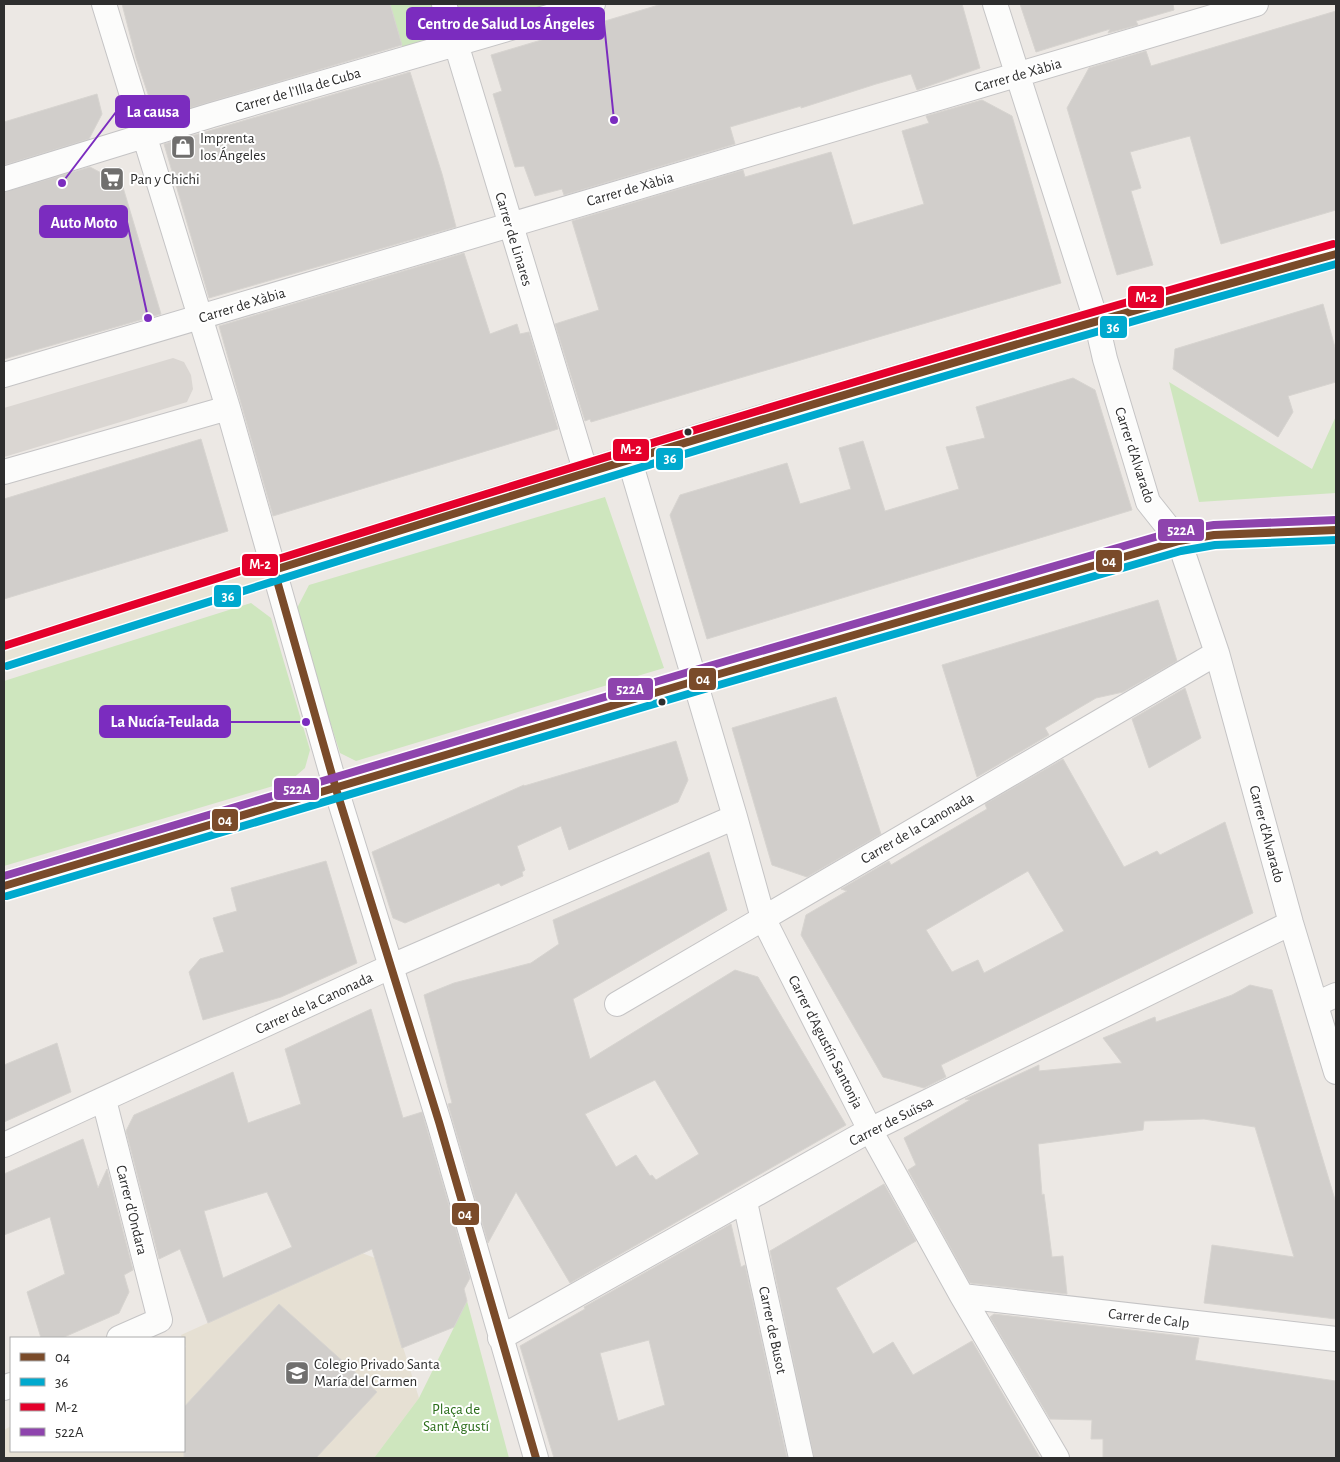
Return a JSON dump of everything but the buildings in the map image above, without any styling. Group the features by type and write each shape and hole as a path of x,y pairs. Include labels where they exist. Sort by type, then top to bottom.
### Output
{"main road":[{"path":"4,656 629,458 1096,320 1336,254"},
{"path":"4,886 695,681 1179,541 1214,535 1336,530"}],"street":[{"path":"104,4 228,408 336,789 392,966 536,1458"},
{"name":"Carrer de Linares","path":"444,4 458,45 509,224 586,473"},
{"name":"Carrer de l'Illa de Cuba","path":"4,178 593,4"},
{"name":"Carrer d'Alvarado","path":"995,4 1020,75 1096,320 1105,359 1148,502 1179,541 1217,653 1291,923 1326,999 1336,1072"},
{"name":"Carrer de Xàbia","path":"4,375 1256,4"},
{"path":"4,472 228,408"},
{"name":"Carrer d'Agustín Santonja","path":"629,458 763,918 870,1130 962,1296 1057,1458"},
{"name":"Carrer de la Canonada","path":"617,1004 1217,653"},
{"name":"Carrer de la Canonada","path":"4,1145 392,966 735,817"},
{"name":"Carrer de Suïssa","path":"500,1338 745,1202 870,1130 1291,923"},
{"name":"Carrer d'Ondara","path":"104,1100 160,1320 121,1337"},
{"name":"Carrer de Busot","path":"745,1202 801,1458"},
{"name":"Carrer de Calp","path":"962,1296 1336,1339"}],"shaded area":[{"path":"173,358 184,362 191,375 193,389 187,402 4,457 4,408"},
{"name":"Colegio Privado Santa María del Carmen","path":"362,1253 375,1258 419,1398 374,1458 4,1458 4,1430 10,1427 10,1452 185,1452 186,1347 185,1337 181,1335"}],"green space":[{"path":"390,4 575,4 404,53"},
{"path":"1169,382 1312,469 1336,416 1336,493 1199,502"},
{"path":"605,497 664,668 356,761 340,753 295,612 309,585"},
{"path":"251,603 271,618 310,750 305,768 290,781 4,866 4,681"},
{"name":"Plaça de Sant Agustí","path":"467,1301 509,1458 374,1458 419,1398"}],"transit line":[{"name":"M-2","path":"4,646 335,541 667,439 999,339 1333,244"},
{"name":"04","path":"536,1458 439,1122 336,789 274,570 804,407 1069,329 1336,254"},
{"name":"36","path":"7,666 338,561 670,459 1002,359 1336,264"},
{"name":"522A","path":"4,876 692,671 1176,531 1214,525 1336,520"},
{"name":"04","path":"4,886 695,681 1179,541 1214,535 1336,530"},
{"name":"36","path":"7,896 698,691 1181,551 1215,545 1336,540"}],"place":[{"name":"Centro de Salud Los Ángeles","path":"614,120"},
{"name":"Imprenta los Ángeles","path":"183,147"},
{"name":"Pan y Chichi","path":"112,179"},
{"name":"La causa","path":"62,183"},
{"name":"Auto Moto","path":"148,318"},
{"name":"La Nucía-Teulada","path":"306,722"},
{"name":"Colegio Privado Santa María del Carmen","path":"297,1373"}]}
